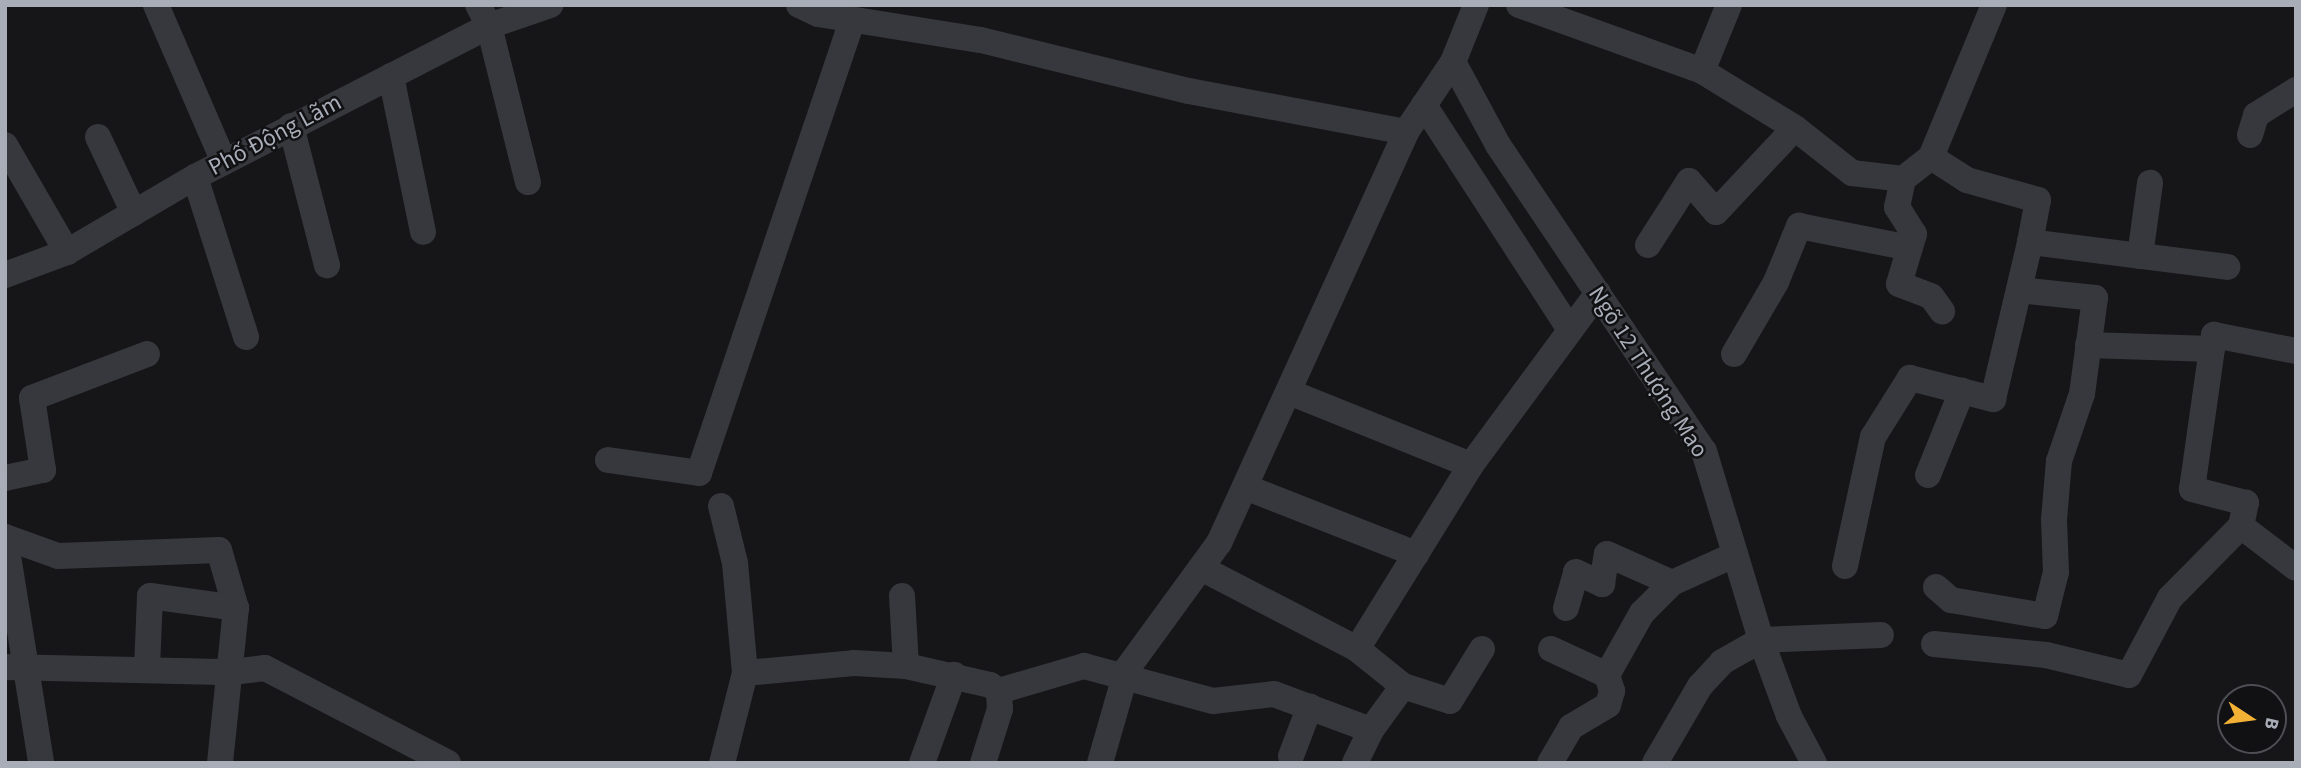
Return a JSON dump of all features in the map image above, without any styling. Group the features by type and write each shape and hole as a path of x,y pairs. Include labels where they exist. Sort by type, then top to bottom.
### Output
{"street":[{"path":"156,5 224,162"},
{"name":"Phố Động Lãm","path":"5,275 67,252 195,177 391,76 483,15 550,5"},
{"path":"799,5 852,20 981,40 1189,91 1406,132"},
{"path":"1100,763 1125,676 1219,543 1406,132 1453,62 1476,5"},
{"path":"1519,5 1702,71 1795,128 1852,173 1903,179"},
{"path":"1702,71 1728,5"},
{"path":"1942,311 1931,296 1899,284 1914,234 1897,207 1903,179 1931,157 1994,5"},
{"path":"483,15 528,182"},
{"path":"608,460 699,473 852,20"},
{"name":"Ngõ 12 Thượng Mao","path":"1453,62 1498,145 1704,451 1762,640 1789,716 1814,763"},
{"path":"391,76 423,232"},
{"path":"2250,135 2256,115 2296,90"},
{"path":"1424,105 1570,330"},
{"path":"291,126 327,265"},
{"path":"1648,245 1689,181 1716,212 1795,128"},
{"path":"98,137 134,213"},
{"path":"5,145 67,252"},
{"path":"1845,566 1873,437 1910,378 1993,399 2031,242 2038,200 1967,180 1931,157"},
{"path":"195,177 246,337"},
{"path":"2140,256 2150,183"},
{"path":"1734,354 1776,282 1799,226 1910,248"},
{"path":"2031,242 2227,267"},
{"path":"1936,587 1951,600 2045,616 2056,572 2054,520 2059,461 2082,394 2095,298 2019,290"},
{"path":"1357,649 1471,465 1598,293"},
{"path":"1934,644 2046,655 2129,675 2179,586 2241,526 2246,503 2192,489 2214,335 2296,351"},
{"path":"2088,345 2212,349"},
{"path":"5,478 43,470 32,398 147,354"},
{"path":"1928,475 1962,391"},
{"path":"1289,392 1471,465"},
{"path":"1245,487 1416,554"},
{"path":"721,506 735,564 745,673 722,763"},
{"path":"2241,526 2296,568"},
{"path":"41,763 16,666 5,537 58,556 219,550 236,608 232,672 220,763"},
{"path":"1566,608 1576,572 1602,584 1607,554 1672,583"},
{"path":"1607,676 1642,613 1672,583 1734,555"},
{"path":"1201,568 1357,649 1403,686 1450,701 1482,649"},
{"path":"147,668 150,596 236,608"},
{"path":"902,596 906,666"},
{"path":"1655,763 1710,673 1762,640 1881,635"},
{"path":"1550,763 1571,727 1608,705 1612,691 1607,676 1551,649"},
{"path":"745,673 841,663 906,666 954,676 999,691 1078,667 1125,676 1213,701 1266,694 1310,706 1371,730"},
{"path":"16,666 232,672 265,668 448,763"},
{"path":"922,763 954,676"},
{"path":"1355,763 1371,730 1403,686"},
{"path":"983,763 1000,709 999,691"},
{"path":"1291,756 1310,706"}]}
